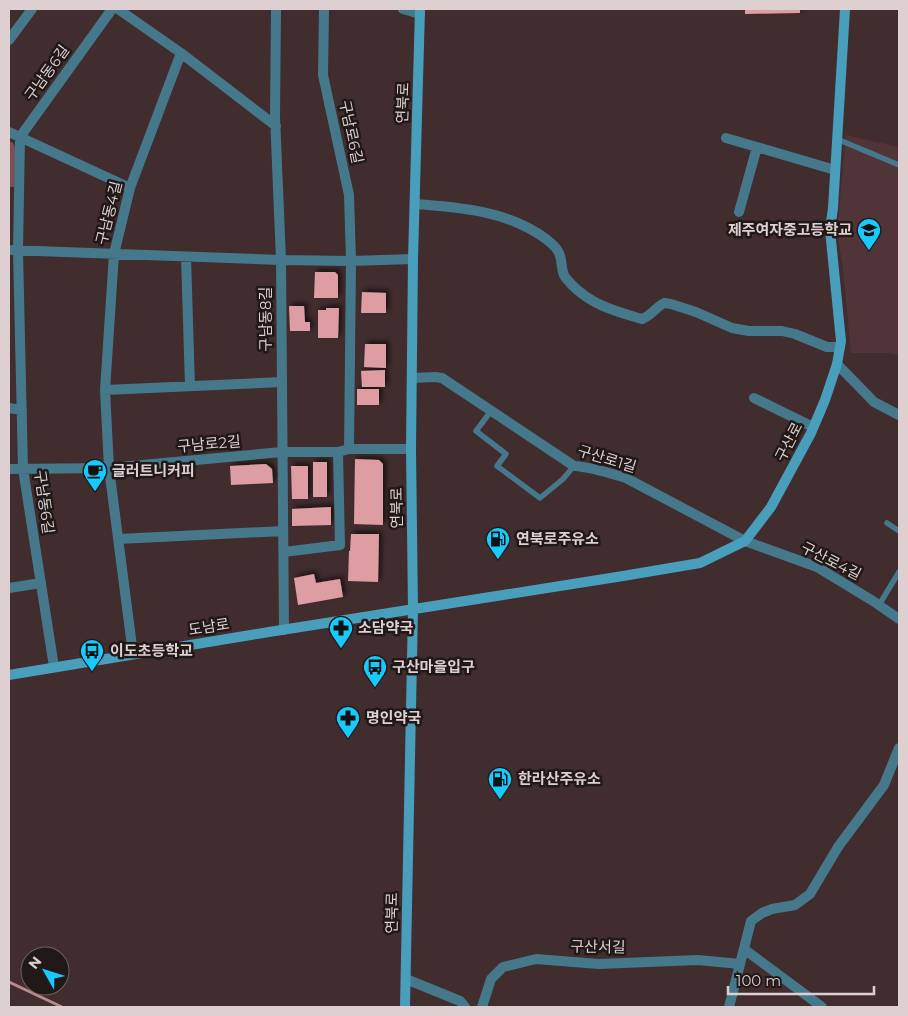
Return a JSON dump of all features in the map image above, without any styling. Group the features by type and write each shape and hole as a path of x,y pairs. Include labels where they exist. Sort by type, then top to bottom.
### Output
{"main road":[{"name":"구산로","path":"413,609 700,563 744,540 772,507 825,400 837,364 840,348 830,230 833,208 845,9"},
{"name":"연북로","path":"405,1007 413,609 411,448 413,259 420,11"},
{"name":"도남로","path":"9,675 413,609"}],"street":[{"path":"9,40 32,9"},
{"name":"구남동6길","path":"54,668 23,469 21,347 14,250 20,137 112,9"},
{"path":"118,9 181,52 276,126"},
{"name":"구남동8길","path":"276,9 276,126 281,260 284,630"},
{"name":"구남로6길","path":"284,552 340,545 351,261 349,195 323,75 324,9"},
{"path":"403,9 420,11"},
{"name":"구남동4길","path":"133,654 109,468 105,390 114,254 130,188 181,52"},
{"path":"9,132 130,188"},
{"path":"726,138 835,170"},
{"path":"739,212 757,147"},
{"path":"415,204 456,207 520,223 547,239 559,252 564,276 578,291 596,304 622,313 642,319 650,316 658,306 664,303 671,304 696,312 732,328 795,334 827,347 840,348"},
{"path":"14,250 281,260 351,261 413,259"},
{"path":"186,257 190,386"},
{"path":"9,346 21,347"},
{"path":"837,364 874,402 899,415"},
{"name":"구산로1길","path":"412,378 442,378 574,466 626,478 744,540"},
{"path":"105,390 282,382"},
{"path":"754,398 813,427"},
{"path":"9,408 22,410"},
{"name":"구남로2길","path":"9,469 109,468 282,452 411,448"},
{"path":"118,539 284,531"},
{"name":"구산로4길","path":"744,540 817,567 879,604 899,619"},
{"path":"9,588 41,583"},
{"path":"729,1007 751,921 772,909 796,905 810,894 838,847 884,785 899,748"},
{"path":"744,949 822,1007"},
{"name":"구산서길","path":"482,1007 491,979 503,967 536,959 599,964 698,960 740,964"},
{"path":"406,979 460,1001 465,1007"}],"lane":[{"path":"837,139 899,165"},
{"path":"490,411 476,431 506,454 497,466 540,498 563,479 574,466"},
{"path":"887,523 899,531"},
{"path":"879,604 899,572"}],"shaded area":[{"name":"제주여자중고등학교","path":"846,135 899,147 899,355 851,353 843,270 837,231"},
{"path":"9,141 13,143 16,149 14,187 9,187"}],"building":[{"path":"745,9 800,9 800,13 745,14"},
{"path":"315,272 335,272 338,275 338,298 314,298"},
{"path":"362,292 386,293 386,313 361,313"},
{"path":"289,306 304,306 305,322 310,322 310,331 290,331"},
{"path":"326,308 339,308 338,338 318,338 318,310 326,310"},
{"path":"365,344 386,344 386,368 364,367"},
{"path":"385,370 385,387 362,387 361,371"},
{"path":"357,389 379,389 379,405 357,405"},
{"path":"355,459 379,460 383,464 383,525 354,524"},
{"path":"313,462 327,462 327,497 313,497"},
{"path":"266,464 272,469 273,483 231,485 230,466"},
{"path":"291,466 308,466 308,499 292,499"},
{"path":"331,507 331,525 292,526 292,509"},
{"path":"351,534 379,534 378,582 348,581"},
{"path":"314,574 316,583 340,579 343,597 298,605 294,578"}],"waterway":[{"path":"9,982 62,1007"}],"place":[{"name":"제주여자중고등학교","path":"869,251"},
{"name":"글러트니커피","path":"95,492"},
{"name":"연북로주유소","path":"498,560"},
{"name":"소담약국","path":"341,649"},
{"name":"이도초등학교","path":"92,672"},
{"name":"구산마을입구","path":"375,688"},
{"name":"명인약국","path":"348,739"},
{"name":"한라산주유소","path":"500,800"}]}
